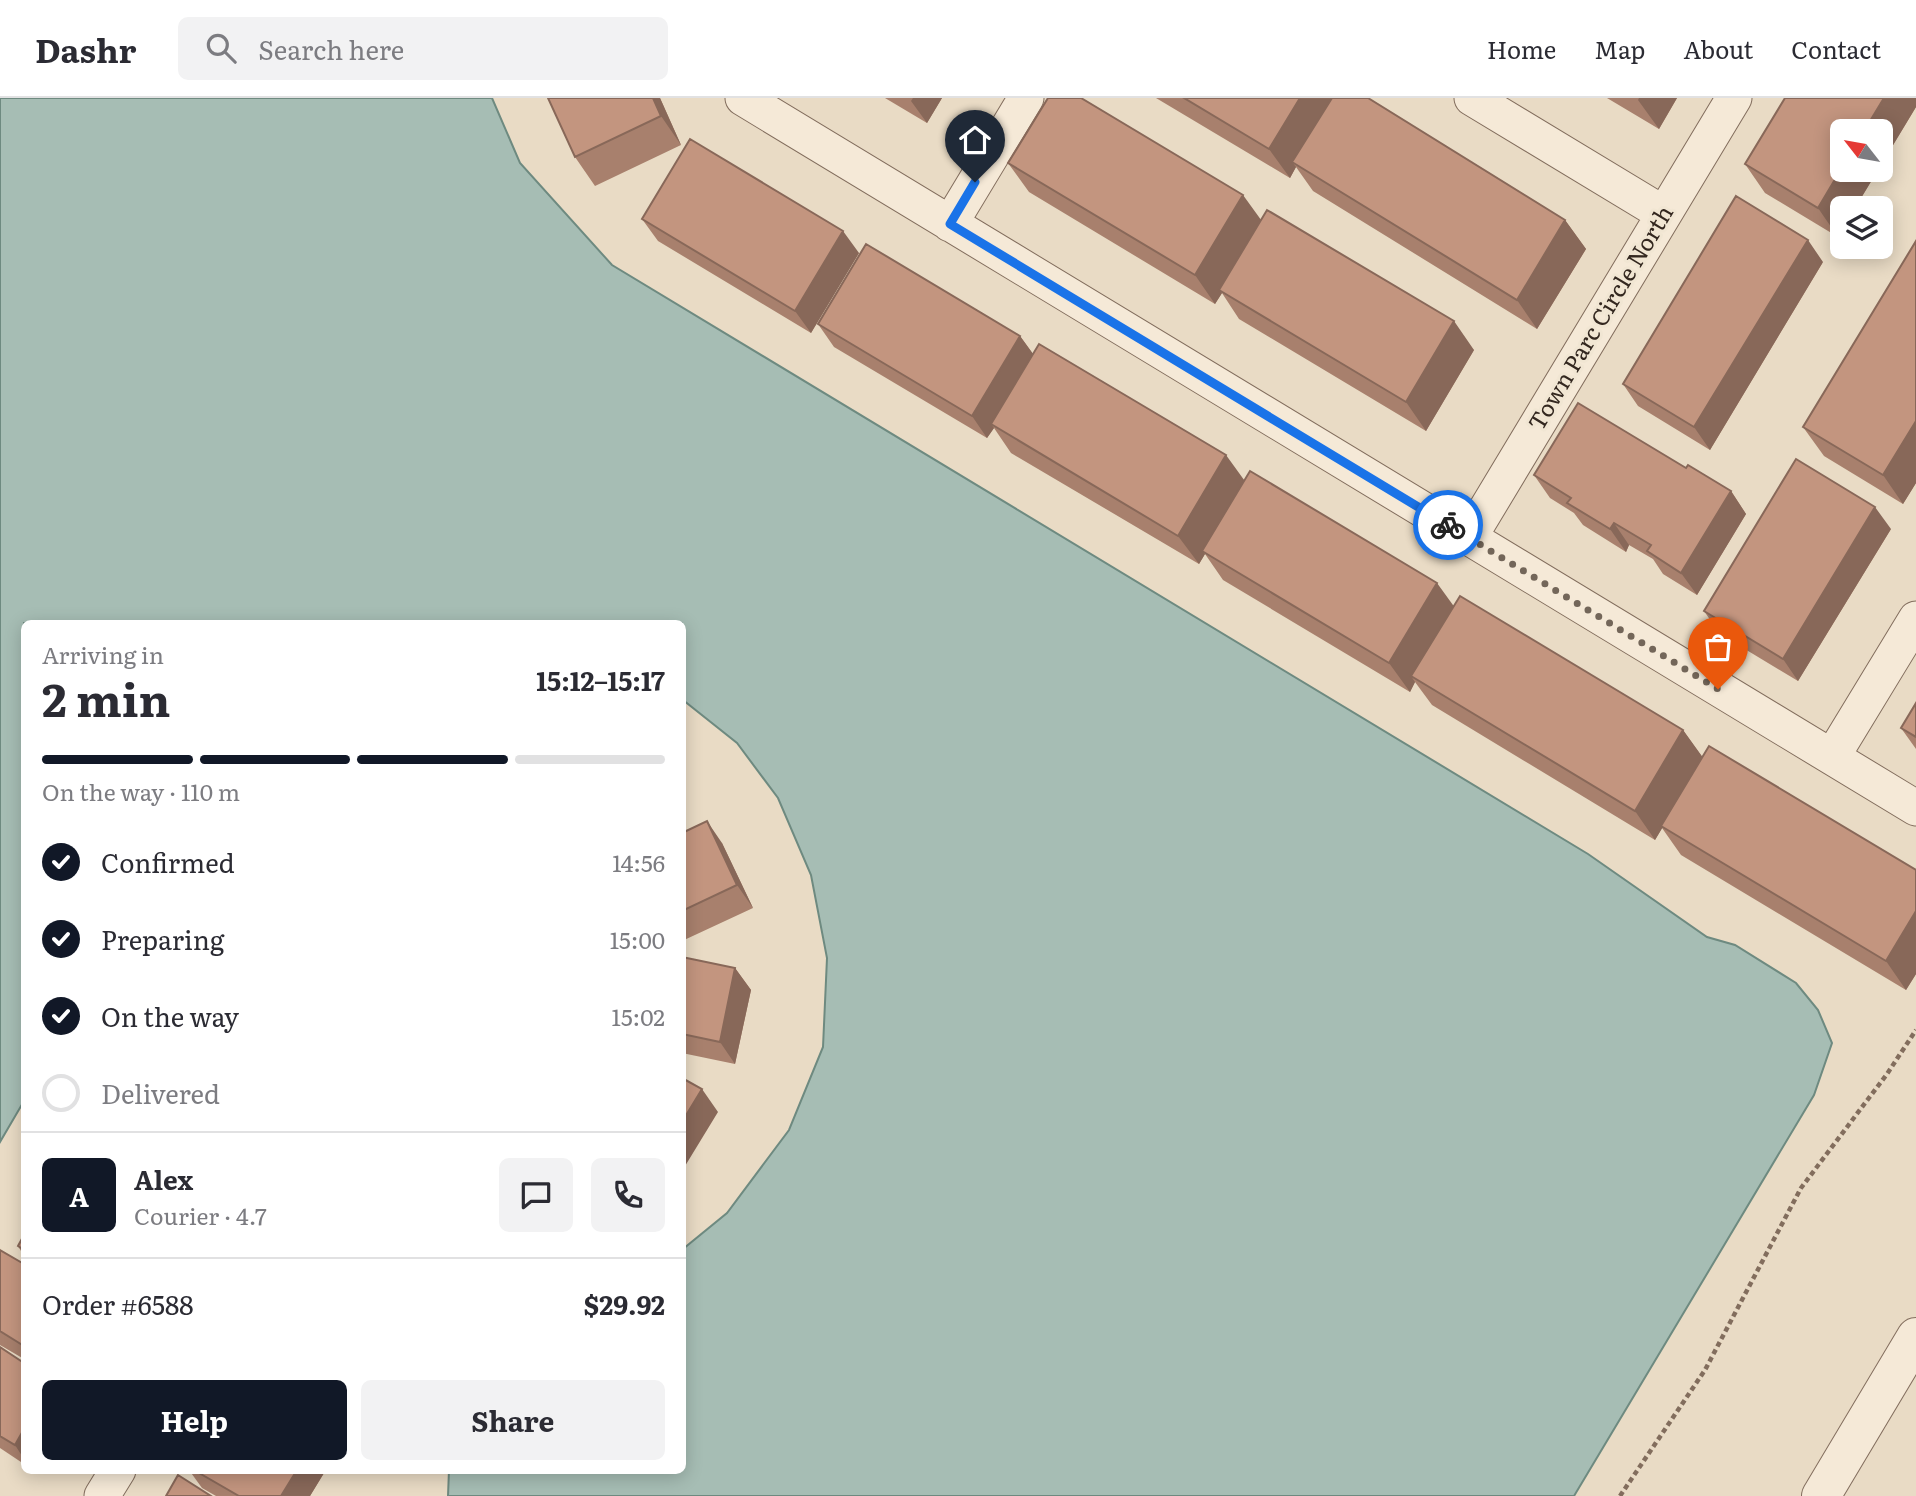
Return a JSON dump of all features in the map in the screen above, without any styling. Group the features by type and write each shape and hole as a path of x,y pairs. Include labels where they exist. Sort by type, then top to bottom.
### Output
{"street":[{"path":"950,224 1026,98"},
{"path":"1472,98 1664,214"},
{"name":"Town Parc Circle North","path":"1469,538 1734,98"},
{"path":"744,99 1916,808"},
{"path":"1832,757 1916,619"},
{"path":"1821,1496 1916,1337"},
{"path":"102,1496 116,1474"}],"path":[{"path":"1620,1496 1705,1370 1801,1188 1887,1074 1916,1030"}],"shaded area":[{"path":"0,98 492,98 520,163 612,265 1588,854 1707,937 1735,945 1796,983 1818,1010 1832,1043 1814,1095 1574,1496 448,1496 449,1474 686,1474 686,1247 727,1213 789,1130 823,1047 827,958 811,875 778,798 737,743 686,702 686,620 21,620 21,1106 0,1142"}],"building":[{"path":"548,98 653,98 661,116 575,157"},
{"path":"1048,98 1081,98 1243,195 1195,275 1008,163"},
{"path":"1184,98 1300,98 1269,149"},
{"path":"1332,98 1368,98 1565,220 1517,300 1292,162"},
{"path":"1785,98 1884,98 1871,119 1830,119 1830,182 1833,182 1818,208 1745,164"},
{"path":"690,139 843,231 795,311 642,219"},
{"path":"1736,196 1808,240 1694,427 1623,384"},
{"path":"1267,210 1454,321 1406,402 1219,290"},
{"path":"1916,241 1916,421 1883,475 1803,427"},
{"path":"866,244 1020,336 972,416 818,324"},
{"path":"1039,344 1226,455 1178,536 991,424"},
{"path":"1578,403 1686,468 1688,465 1731,491 1681,573 1647,551 1651,545 1614,523 1610,529 1567,503 1571,498 1534,475"},
{"path":"1796,459 1875,507 1783,659 1704,611"},
{"path":"1250,471 1437,583 1389,663 1202,551"},
{"path":"1460,596 1683,730 1635,811 1411,676"},
{"path":"1916,703 1916,737 1901,728"},
{"path":"1709,746 1916,870 1916,911 1886,961 1661,826"},
{"path":"707,821 737,885 686,909 686,831"},
{"path":"686,958 735,968 720,1042 686,1035"},
{"path":"686,1080 702,1089 686,1115"},
{"path":"0,1250 21,1262 21,1344 0,1331"},
{"path":"0,1347 21,1361 21,1434 15,1445 0,1436"},
{"path":"201,1474 295,1474 281,1496 239,1496"},
{"path":"178,1475 211,1496 166,1496"}],"way so far":[{"path":"1448,525 1718,689"}],"route":[{"path":"975,182 950,224 1448,525"}]}
